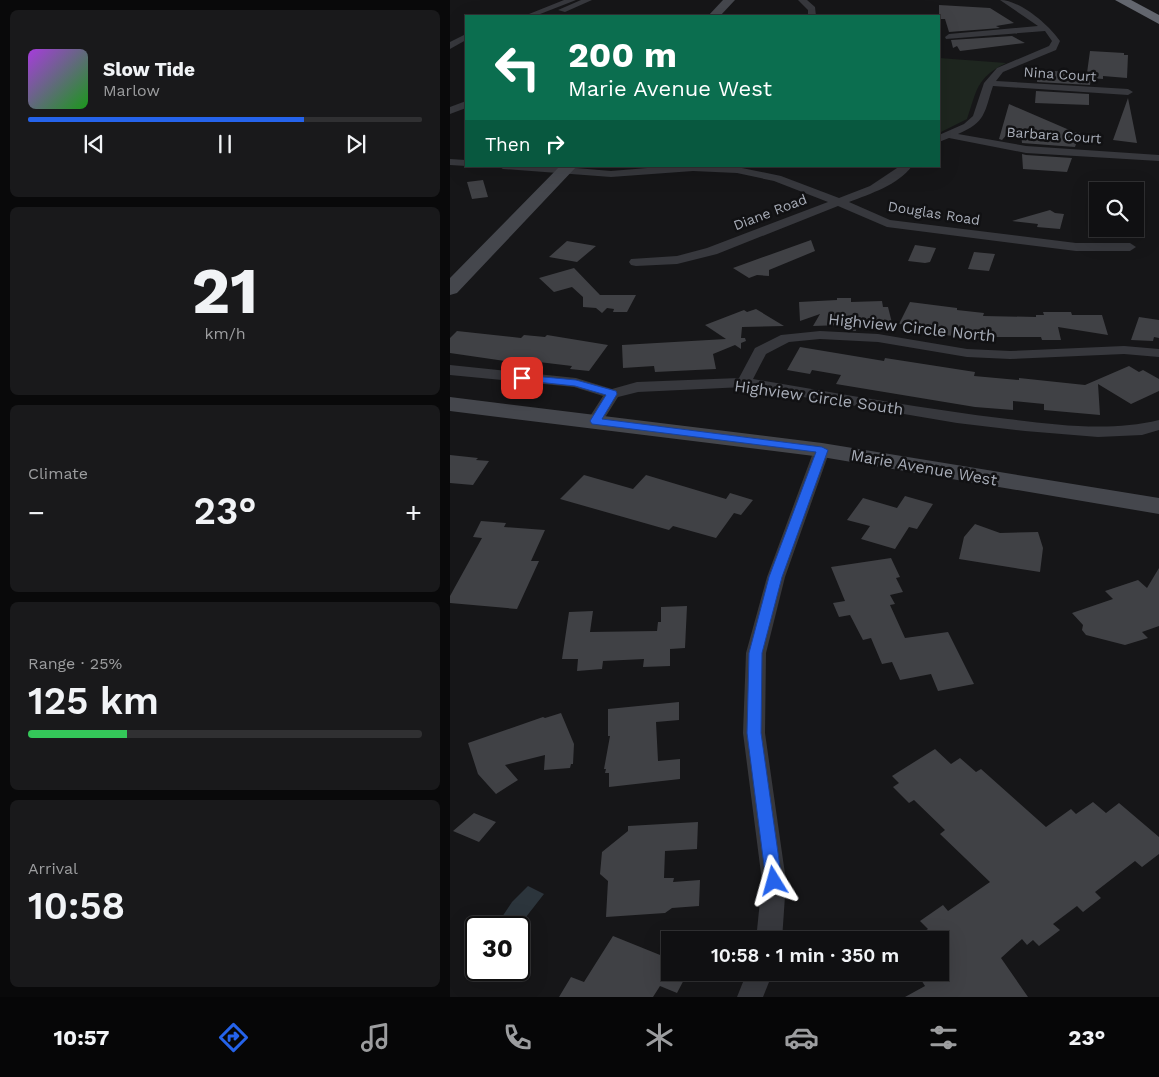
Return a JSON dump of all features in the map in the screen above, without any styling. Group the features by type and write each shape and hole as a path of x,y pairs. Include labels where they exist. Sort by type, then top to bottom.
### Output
{"highway":[{"path":"1121,0 1159,20"},
{"path":"1139,0 1159,10"}],"street":[{"path":"531,15 572,0"},
{"path":"548,15 588,0"},
{"path":"715,15 729,0"},
{"path":"802,0 812,10 812,15"},
{"path":"943,137 968,126 978,117 989,82 1000,70 1053,48 1056,41 1047,28 1004,0"},
{"path":"950,37 1047,28"},
{"path":"450,46 465,38"},
{"path":"450,52 465,46"},
{"name":"Nina Court","path":"989,82 1128,92"},
{"path":"450,111 465,104"},
{"name":"Barbara Court","path":"943,137 1015,148 1159,158"},
{"path":"450,162 465,163"},
{"name":"Douglas Road","path":"524,167 611,174 693,168 737,170 777,178 811,190 887,223 1076,247 1130,247"},
{"name":"Diane Road","path":"636,262 677,260 712,251 874,188 906,167"},
{"path":"450,289 566,169"},
{"name":"Highview Circle North","path":"744,382 760,351 786,338 820,335 878,338 967,353 1010,355 1124,350 1159,353"},
{"path":"450,370 576,383 612,394 595,421"},
{"name":"Highview Circle South","path":"612,394 637,387 744,382 957,418 1026,426 1098,432 1142,430 1159,425"},
{"name":"Marie Avenue West","path":"450,404 822,450 1159,506"},
{"path":"771,931 774,881 754,733 756,653 776,577 822,450"},
{"path":"750,997 756,981"}],"shaded area":[{"path":"940,58 1006,63 983,80 976,92 967,119 940,132"},
{"path":"528,886 544,894 527,916 503,916 512,902"}],"building":[{"path":"939,5 990,8 1014,23 996,26 1000,28 949,32 945,19 940,19"},
{"path":"1012,36 1025,43 960,51 957,46 953,48 951,40"},
{"path":"1090,51 1124,53 1124,55 1128,55 1127,78 1103,76 1103,79 1091,78 1090,85 1037,82 1038,70 1087,73"},
{"path":"1036,91 1089,94 1089,105 1035,103"},
{"path":"1128,98 1137,143 1113,140"},
{"path":"1009,104 1074,132 1080,132 1075,147 1022,143 1021,133 1010,131 1002,140 999,139"},
{"path":"1022,154 1072,158 1067,172 1023,169"},
{"path":"483,180 488,197 472,199 467,182"},
{"path":"1050,210 1055,213 1064,214 1060,229 1037,227 1038,224 1012,221"},
{"path":"811,240 815,251 769,270 769,276 757,275 749,278 733,268"},
{"path":"567,241 596,246 577,262 549,257"},
{"path":"915,245 936,248 930,262 908,261"},
{"path":"974,252 995,254 989,271 968,269"},
{"path":"574,268 600,295 636,295 627,312 613,312 614,309 607,308 602,313 596,308 583,307 583,297 572,287 554,292 539,278"},
{"path":"837,298 851,298 851,302 882,301 883,307 888,307 892,323 888,323 889,325 855,325 856,331 843,330 842,325 813,326 820,314 800,321 799,302 837,300"},
{"path":"910,302 984,313 983,316 1036,317 1036,315 1044,315 1043,312 1071,312 1072,315 1102,315 1108,335 1058,327 1061,340 1042,340 1041,337 995,337 993,341 929,333 931,328 899,324"},
{"path":"756,309 784,326 742,327 741,338 745,338 746,341 741,343 741,349 735,345 713,354 716,369 655,372 654,366 623,368 622,345 726,339 705,325 744,310 747,312"},
{"path":"1139,317 1159,320 1159,338 1154,337 1153,341 1131,340"},
{"path":"457,331 521,338 524,335 545,337 547,335 608,345 589,371 570,369 572,366 514,359 512,362 450,353 450,338"},
{"path":"800,347 884,361 885,358 975,372 974,376 1019,380 1019,378 1085,385 1129,366 1139,372 1143,370 1159,379 1159,391 1131,404 1098,384 1100,415 1044,410 1044,404 1013,401 1013,410 975,407 836,384 841,375 812,370 810,374 787,370"},
{"path":"450,455 489,461 473,485 450,483"},
{"path":"584,475 633,489 646,475 726,499 730,493 753,500 741,515 734,513 716,538 673,526 669,530 560,499"},
{"path":"905,496 933,504 917,529 909,527 895,549 861,539 870,526 847,520 863,498 897,508"},
{"path":"481,521 506,523 504,527 545,530 531,561 539,561 517,609 450,603 450,596 482,538 473,537"},
{"path":"975,524 1000,533 1038,532 1043,548 1040,572 959,559 964,537"},
{"path":"891,558 900,577 896,578 903,592 890,595 895,604 890,605 905,638 948,632 974,684 938,691 931,674 900,680 892,662 882,664 871,638 863,640 850,615 839,617 833,603 845,601 831,567"},
{"path":"1159,568 1159,626 1142,632 1148,638 1125,645 1086,635 1082,630 1083,625 1072,613 1113,599 1105,591 1138,580 1147,588"},
{"path":"687,606 685,648 670,649 670,666 643,667 644,659 603,661 602,669 577,671 578,659 562,659 569,612 593,611 590,632 657,631 658,622 661,622 661,607"},
{"path":"679,702 679,720 656,722 658,761 680,759 680,779 609,787 609,773 605,773 606,769 604,769 610,736 608,736 608,709"},
{"path":"561,713 574,744 573,764 571,764 570,768 544,770 545,755 505,765 518,780 496,794 478,774 468,743 543,717"},
{"path":"935,749 951,764 960,758 976,772 981,769 1046,827 1071,809 1076,814 1093,802 1106,813 1119,803 1159,837 1159,854 1142,867 1135,861 1095,892 1101,898 1083,912 1077,906 1053,924 1060,930 1039,946 1033,940 1027,945 1022,939 1001,958 1028,997 905,997 925,986 922,981 949,981 949,931 925,931 928,929 920,921 943,905 948,911 990,882 940,834 945,830 914,800 909,803 893,787 899,783 892,776"},
{"path":"474,813 496,822 479,842 453,831"},
{"path":"698,822 697,849 665,851 664,878 674,878 673,882 700,880 699,906 672,908 665,913 606,917 608,881 600,874 602,852 628,831 628,826"},
{"path":"613,936 661,955 661,981 683,981 677,993 660,986 653,997 559,997 571,977 584,982"}],"route":[{"path":"522,378 576,383 612,394 595,421 822,450 776,577 756,653 754,733 774,881"}]}
